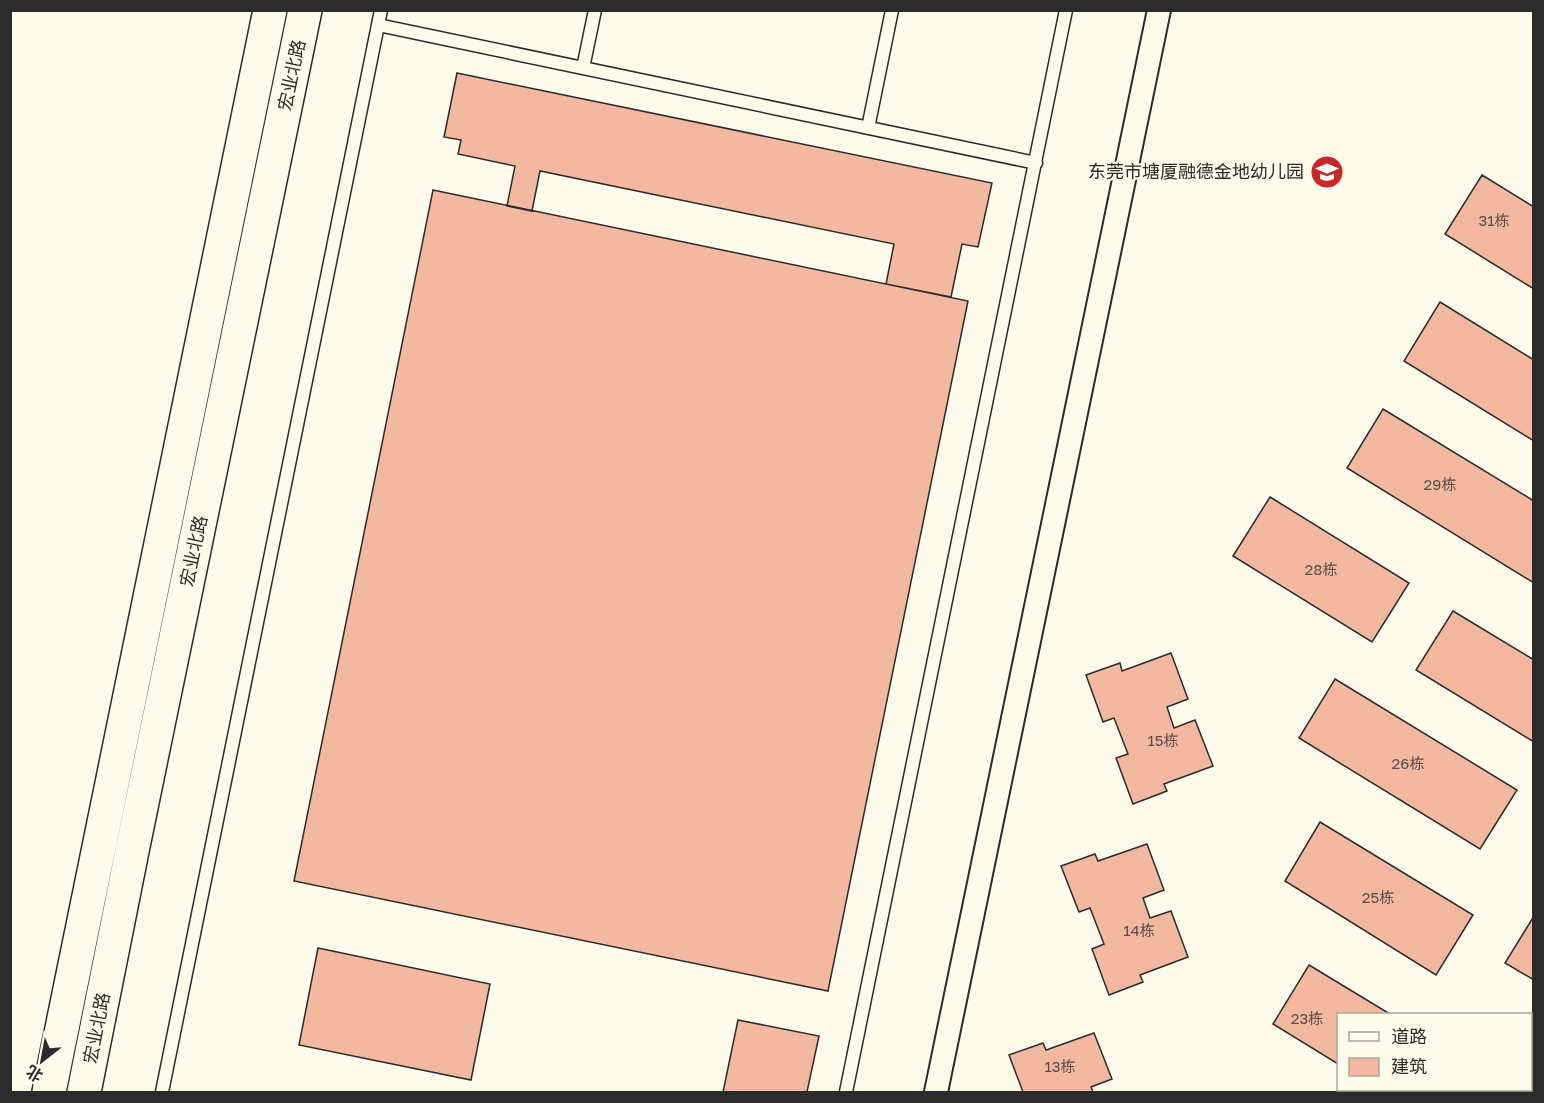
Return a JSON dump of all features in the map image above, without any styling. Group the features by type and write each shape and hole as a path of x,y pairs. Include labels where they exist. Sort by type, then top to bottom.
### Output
{"main road":[{"name":"宏业北路","path":"49,1092 270,10"},
{"name":"宏业北路","path":"84,1092 305,10"}],"street":[{"path":"936,1092 1159,10"}],"lane":[{"path":"162,1092 381,10"},
{"path":"583,68 595,10"},
{"path":"868,128 892,10"},
{"path":"846,1092 1066,10"},
{"path":"378,25 1036,163"}],"building":[{"path":"457,73 992,183 978,247 962,244 951,297 886,284 894,244 540,171 532,211 507,206 515,166 458,154 461,140 444,137"},
{"path":"1482,175 1534,207 1534,289 1445,234"},
{"path":"433,190 968,301 828,991 294,881"},
{"path":"1440,302 1534,360 1534,441 1404,361"},
{"path":"1383,409 1534,501 1534,583 1347,468"},
{"path":"1270,497 1409,583 1372,642 1233,556"},
{"path":"1453,611 1534,660 1534,742 1416,670"},
{"path":"1171,653 1188,699 1167,707 1174,728 1195,720 1213,766 1164,784 1167,791 1133,804 1116,758 1128,754 1114,718 1103,722 1086,675 1120,663 1122,671"},
{"path":"1335,679 1517,790 1480,849 1299,738"},
{"path":"1320,822 1473,915 1436,975 1285,881"},
{"path":"1147,844 1164,890 1143,898 1150,918 1171,911 1188,957 1140,975 1143,982 1109,995 1092,949 1104,944 1090,908 1079,912 1061,866 1095,854 1098,861"},
{"path":"1534,916 1534,980 1505,963"},
{"path":"318,948 490,984 471,1080 299,1045"},
{"path":"1309,965 1388,1013 1337,1013 1337,1063 1273,1024"},
{"path":"738,1020 819,1036 807,1092 723,1092"},
{"path":"1094,1033 1112,1079 1091,1087 1093,1092 1023,1092 1009,1055 1043,1043 1046,1050"},
{"path":"1534,1069 1534,1092 1519,1092 1532,1091"},
{"path":"1382,1091 1422,1091 1421,1092"}],"place":[{"name":"东莞市塘厦融德金地幼儿园","path":"1327,172"}]}
